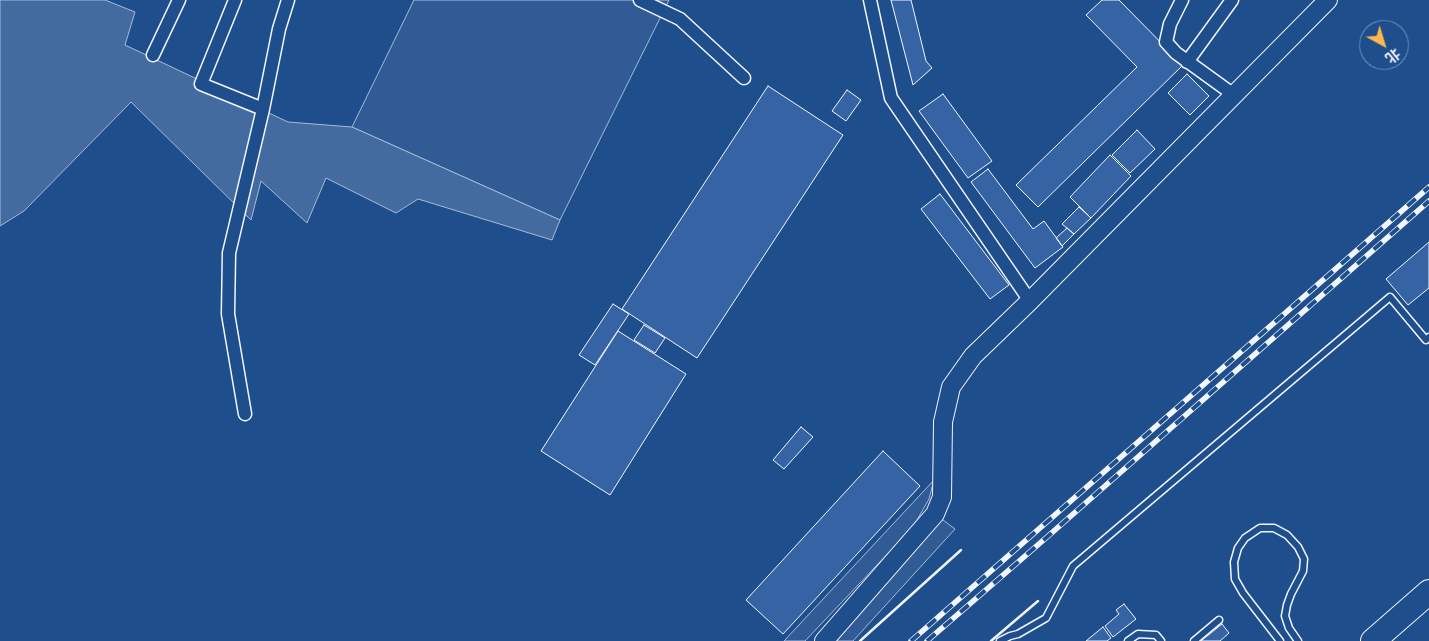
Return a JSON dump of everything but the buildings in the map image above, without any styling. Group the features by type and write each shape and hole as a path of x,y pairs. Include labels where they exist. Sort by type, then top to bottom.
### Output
{"highway":[{"path":"1373,641 1429,592"}],"street":[{"path":"153,54 179,0"},
{"path":"235,0 201,84 263,109"},
{"path":"245,414 228,314 229,253 263,109 279,29 288,0"},
{"path":"640,0 680,19 744,78"},
{"path":"870,0 890,98 1030,301"},
{"path":"1182,0 1170,24 1166,42 1187,62 1234,95"},
{"path":"1187,62 1232,0"},
{"path":"824,641 936,514 942,498 943,422 951,387 973,356 1030,301 1328,0"}],"lane":[{"path":"1000,641 1018,634 1046,618 1074,566 1390,297 1426,340 1429,337"},
{"path":"1280,641 1254,608 1235,579 1234,562 1238,548 1245,538 1260,528 1274,528 1287,535 1298,547 1304,558 1303,571 1286,605 1285,616 1298,641"},
{"path":"1194,641 1220,620"},
{"path":"1128,641 1138,634 1156,635 1161,641"}],"shaded area":[{"path":"0,0 105,0 135,12 125,45 288,122 352,127 560,220 552,240 418,199 396,213 326,178 307,223 261,181 251,220 131,102 24,211 0,226"},
{"path":"414,0 669,0 560,220 352,127"},
{"path":"934,480 929,499 913,527 805,641 784,641"},
{"path":"939,517 955,529 853,641 830,641"}],"railway":[{"path":"911,641 1429,187"},
{"path":"927,641 1429,201"}],"wall":[{"path":"860,641 961,550"},
{"path":"991,641 1038,601"}]}
